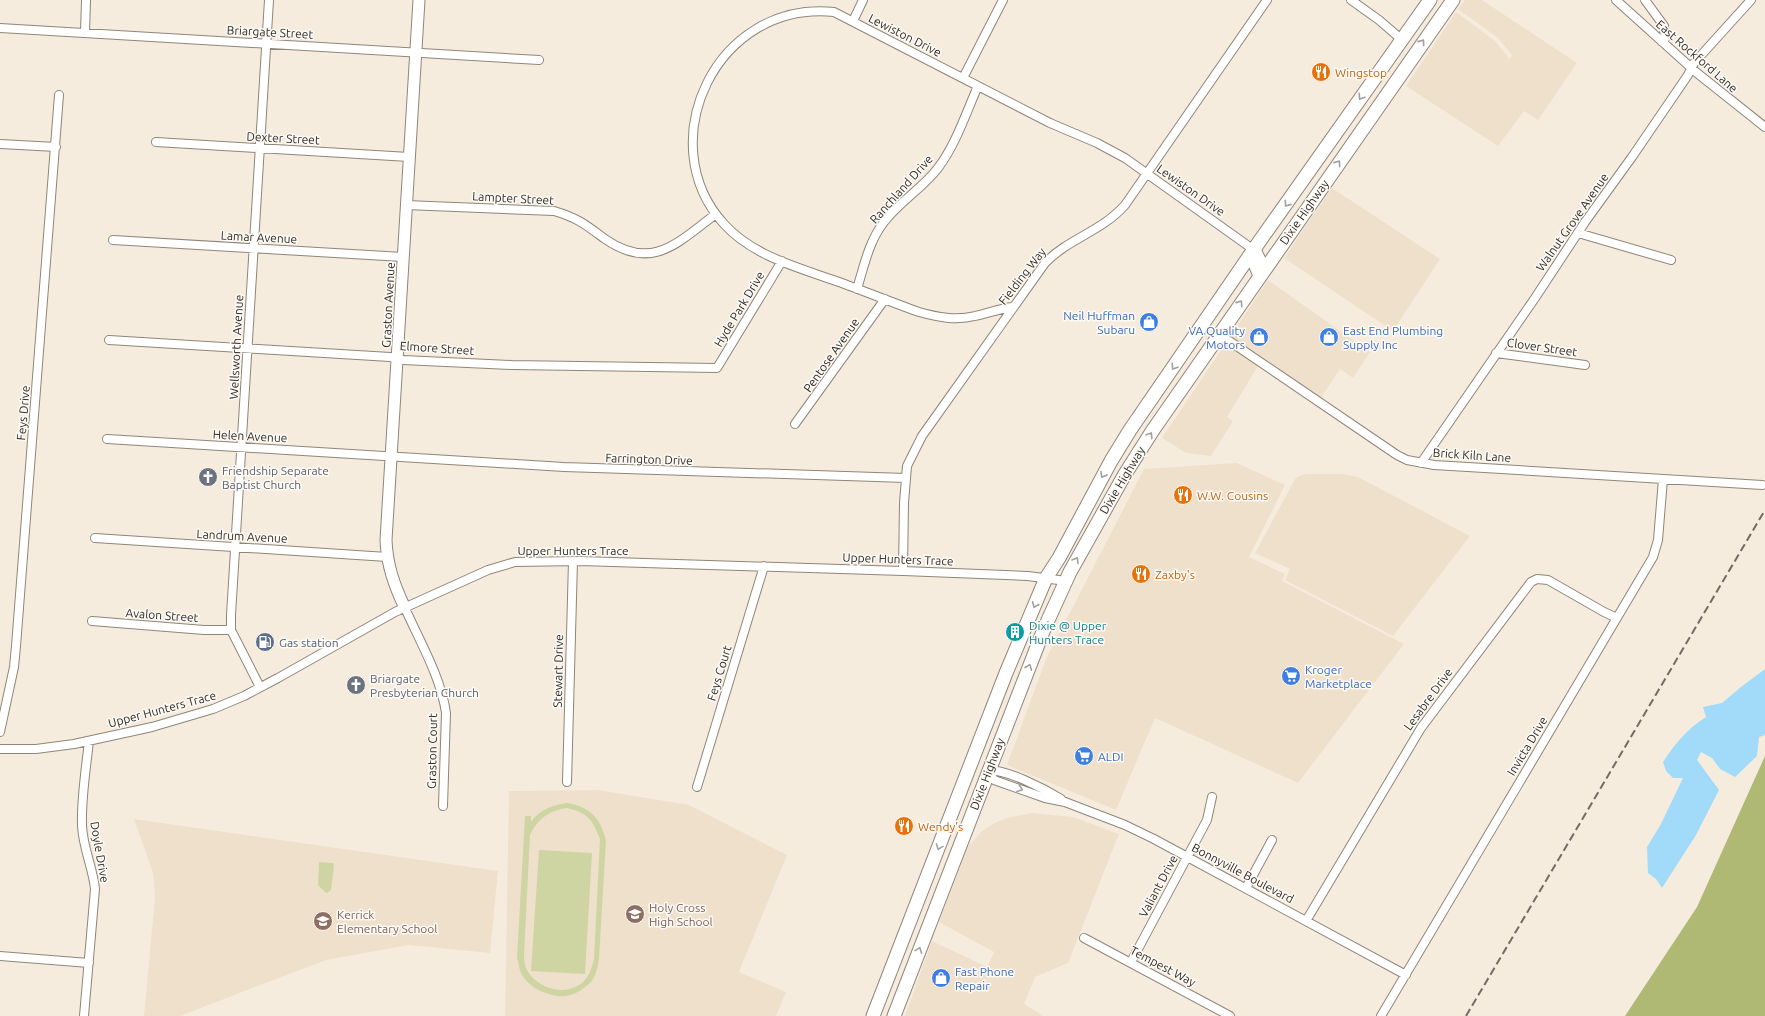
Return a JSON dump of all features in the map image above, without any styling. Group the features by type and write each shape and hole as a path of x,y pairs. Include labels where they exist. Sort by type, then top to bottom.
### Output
{"main road":[{"name":"Dixie Highway","path":"877,1015 985,729 1046,578 1111,461 1254,250 1401,39 1430,0"},
{"name":"Dixie Highway","path":"894,1016 988,770 1044,629 1066,581 1125,474 1153,430 1452,0"},
{"path":"1401,39 1407,48 1402,56 1405,67"},
{"path":"1254,250 1259,260 1256,266 1260,276"},
{"path":"1219,334 1213,330 1212,326 1233,295 1232,283"},
{"path":"985,729 979,757 982,765 988,770"}],"street":[{"path":"85,33 86,0"},
{"name":"Wellsworth Avenue","path":"231,630 269,0"},
{"name":"Graston Avenue","path":"405,608 393,582 387,557 391,457 419,0"},
{"path":"853,21 863,0"},
{"path":"963,78 1003,0"},
{"name":"Fielding Way","path":"903,570 907,466 916,446 1012,307 1045,263 1053,254 1110,220 1125,205 1267,0"},
{"path":"1351,0 1379,20 1401,39"},
{"name":"East Rockford Lane","path":"1616,0 1692,68 1765,127"},
{"path":"1645,0 1664,26 1665,39 1662,42"},
{"name":"Walnut Grove Avenue","path":"1421,463 1578,233 1632,158 1698,58 1751,0"},
{"name":"Lewiston Drive","path":"1012,307 994,310 975,316 956,318 938,317 919,312 758,251 744,242 724,224 716,214 699,182 693,151 694,114 698,98 705,78 715,60 726,46 741,31 761,18 782,10 812,7 834,12 1050,123 1108,148 1254,250"},
{"name":"Briargate Street","path":"0,28 539,60"},
{"name":"Ranchland Drive","path":"857,289 866,259 876,235 891,214 927,180 941,163 949,151 978,86"},
{"name":"Feys Drive","path":"0,732 14,666 16,646 59,95"},
{"name":"Dexter Street","path":"156,142 409,158"},
{"path":"0,144 56,147"},
{"name":"Lampter Street","path":"406,205 554,211 570,215 581,221 608,241 622,249 646,254 670,247 716,214"},
{"path":"1578,233 1671,260"},
{"name":"Lamar Avenue","path":"113,240 403,257"},
{"name":"Hyde Park Drive","path":"717,368 782,261"},
{"name":"Pentose Avenue","path":"795,424 885,300"},
{"name":"Brick Kiln Lane","path":"1219,334 1375,441 1407,460 1434,465 1762,485"},
{"name":"Elmore Street","path":"109,340 512,365 717,368"},
{"name":"Clover Street","path":"1496,353 1585,365"},
{"name":"Helen Avenue","path":"107,439 391,457"},
{"name":"Farrington Drive","path":"391,457 633,470 906,478"},
{"name":"Invicta Drive","path":"1381,1016 1656,551 1663,479"},
{"name":"Landrum Avenue","path":"95,538 387,557"},
{"name":"Upper Hunters Trace","path":"0,749 36,749 89,741 152,727 226,704 260,687 371,625 503,564 529,560 903,570 1046,578 1066,581"},
{"name":"Stewart Drive","path":"568,782 573,561"},
{"name":"Feys Court","path":"697,787 764,566"},
{"name":"Lesabre Drive","path":"1306,921 1421,728 1531,582 1537,579 1548,580 1617,618"},
{"name":"Graston Court","path":"405,608 438,684 446,713 443,806"},
{"name":"Avalon Street","path":"92,621 204,630 231,630"},
{"path":"231,630 260,687"},
{"name":"Doyle Drive","path":"84,1016 95,889 94,874 84,844 82,827 89,741"},
{"name":"Bonnyville Boulevard","path":"988,770 999,770 1047,790 1065,802 1125,825 1188,856 1406,975"},
{"name":"Valiant Drive","path":"1131,962 1207,820 1212,797"},
{"path":"1246,888 1272,840"},
{"name":"Tempest Way","path":"1084,938 1230,1016"},
{"path":"0,956 89,964"}],"shaded area":[{"path":"1465,0 1482,0 1577,63 1538,120 1524,111 1498,146 1406,86 1456,12 1495,41 1509,58 1501,70 1512,55 1498,38 1458,9"},
{"path":"1332,188 1440,259 1393,331 1284,258"},
{"path":"1268,280 1370,352 1353,378 1340,369 1320,399 1261,361 1227,417 1233,421 1211,456 1186,453 1162,438"},
{"path":"1237,463 1285,485 1249,557 1285,574 1282,581 1404,644 1298,783 1155,718 1116,810 1007,765 1046,659 1144,469"},
{"path":"1343,474 1358,477 1470,536 1393,636 1285,580 1290,569 1255,553 1295,479 1301,475"},
{"name":"Holy Cross High School","path":"598,790 689,805 787,855 739,972 786,992 776,1016 505,1016 509,791"},
{"path":"1032,813 1073,817 1119,834 1068,963 1035,977 1024,1004 1042,1015 905,1016 932,941 987,967 994,952 939,922 968,847 982,831 996,822 1011,817"},
{"name":"Kerrick Elementary School","path":"134,819 498,871 490,953 409,945 326,960 180,1016 144,1016 155,897 153,873"}],"green space":[{"path":"1765,756 1765,1016 1625,1016 1697,907"},
{"path":"567,803 582,807 593,814 601,825 606,840 599,959 596,971 591,982 583,989 566,996 547,994 534,987 524,978 521,973 517,958 525,816 531,816 531,822 543,811 552,806","holes":["567,808 585,815 592,822 600,839 594,959 592,967 584,981 577,986 561,990 552,989 537,981 526,968 525,964 524,956 530,835 536,824 554,811"]},
{"path":"539,850 592,853 585,974 531,971"},
{"path":"319,862 333,863 334,866 331,890 327,893 318,885"}],"water":[{"path":"1765,669 1765,735 1759,737 1757,756 1735,777 1720,769 1712,758 1701,752 1697,760 1719,790 1696,835 1662,888 1656,879 1648,873 1647,847 1661,824 1683,778 1673,778 1666,771 1663,762 1682,737 1699,721 1706,717 1703,707 1722,703"}],"railway":[{"path":"1466,1016 1765,510"}],"place":[{"name":"Wingstop","path":"1321,72"},
{"name":"Neil Huffman Subaru","path":"1149,322"},
{"name":"VA Quality Motors","path":"1259,337"},
{"name":"East End Plumbing Supply Inc","path":"1329,337"},
{"name":"Friendship Separate Baptist Church","path":"208,477"},
{"name":"W.W. Cousins","path":"1183,495"},
{"name":"Zaxby's","path":"1141,574"},
{"name":"Dixie @ Upper Hunters Trace","path":"1015,632"},
{"name":"Gas station","path":"265,642"},
{"name":"Kroger Marketplace","path":"1291,676"},
{"name":"Briargate Presbyterian Church","path":"356,685"},
{"name":"ALDI","path":"1084,756"},
{"name":"Wendy's","path":"904,826"},
{"name":"Holy Cross High School","path":"635,914"},
{"name":"Kerrick Elementary School","path":"323,921"},
{"name":"Fast Phone Repair","path":"941,978"}]}
